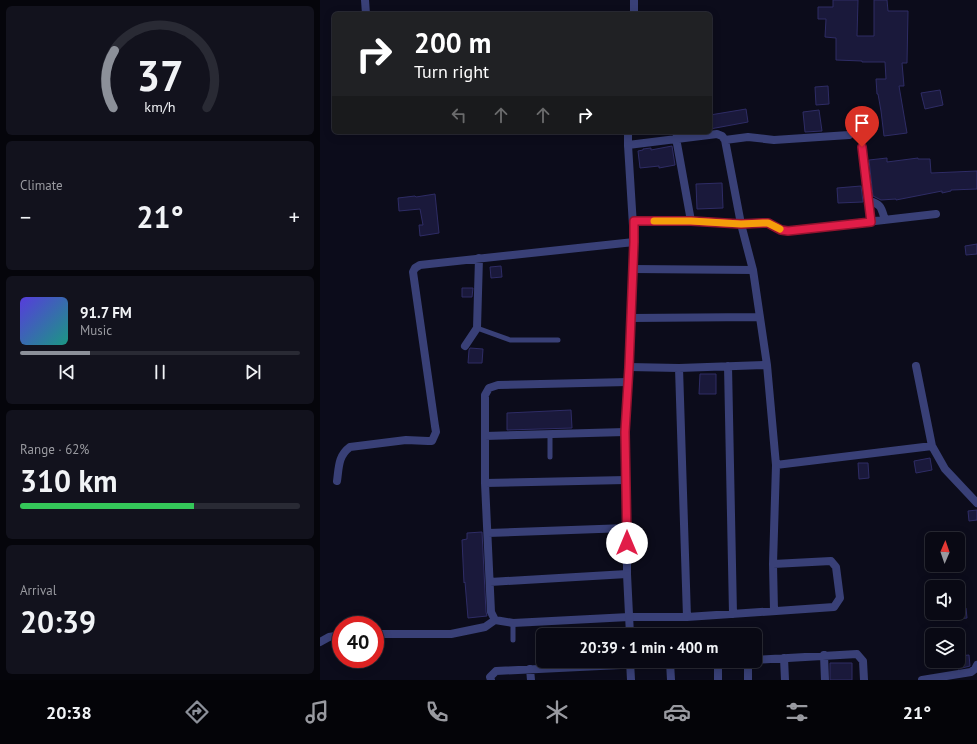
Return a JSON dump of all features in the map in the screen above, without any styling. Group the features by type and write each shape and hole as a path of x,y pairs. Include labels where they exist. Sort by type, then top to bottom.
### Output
{"street":[{"path":"365,0 366,12"},
{"path":"634,0 634,12"},
{"path":"628,134 634,221 629,367 625,432 627,574 630,628"},
{"path":"628,145 717,134 722,136 725,140 741,224 753,270 767,365 776,465 773,564 774,611"},
{"path":"725,140 748,137 774,140 849,135"},
{"path":"676,138 691,221"},
{"path":"862,147 871,222"},
{"path":"868,200 881,206 885,220"},
{"path":"634,221 691,221 741,224 768,223 781,230 788,231 936,214"},
{"path":"337,481 339,461 343,453 350,447 406,440 432,441 435,436 435,426 413,272 415,268 420,265 634,242"},
{"path":"465,346 477,328 479,258"},
{"path":"633,269 753,270"},
{"path":"631,318 760,317"},
{"path":"629,367 679,368 767,365"},
{"path":"728,366 734,614"},
{"path":"916,366 932,446 944,469 977,503"},
{"path":"679,368 687,617"},
{"path":"495,620 491,612 485,483 486,395 489,388 498,385 628,382"},
{"path":"485,436 625,432"},
{"path":"776,465 932,446"},
{"path":"485,483 626,480"},
{"path":"488,533 627,528"},
{"path":"384,634 451,634 485,627 495,620 513,623 629,617 687,617 774,611 834,606 840,598 836,567 830,561 773,564"},
{"path":"490,582 627,574"},
{"path":"320,642 332,636"},
{"path":"762,660 857,654 863,661 864,680"},
{"path":"824,655 825,680"},
{"path":"784,658 785,680"},
{"path":"922,680 971,672 977,666"},
{"path":"490,680 490,677 496,671 544,668"},
{"path":"630,668 631,680"},
{"path":"670,668 671,680"},
{"path":"718,668 718,680"},
{"path":"748,668 748,680"},
{"path":"530,669 531,680"}],"lane":[{"path":"477,328 510,340 558,340"},
{"path":"550,434 550,457"},
{"path":"513,623 513,640"}],"building":[{"path":"833,0 858,0 857,36 874,36 874,0 887,0 888,11 908,11 907,63 902,63 904,86 899,86 907,133 884,136 876,79 886,79 885,62 836,60 836,38 825,37 826,19 818,19 818,7 833,7"},
{"path":"828,86 829,104 816,105 815,87"},
{"path":"940,90 943,105 925,109 921,93"},
{"path":"746,109 748,122 712,129 712,115"},
{"path":"819,110 822,131 805,132 803,112"},
{"path":"672,146 675,165 659,168 659,166 640,168 638,151 643,149 651,148 651,150"},
{"path":"887,158 887,162 918,158 930,159 931,173 977,171 977,189 951,190 942,193 942,191 896,200 881,200 873,196 869,160"},
{"path":"722,183 723,208 697,209 696,184"},
{"path":"861,186 863,202 838,203 837,188"},
{"path":"435,194 439,233 420,236 419,225 423,225 420,209 399,211 398,198"},
{"path":"977,244 977,254 966,255 965,246"},
{"path":"501,266 502,277 491,278 490,267"},
{"path":"462,288 473,288 472,297 462,297"},
{"path":"470,348 483,349 482,363 468,363"},
{"path":"700,374 716,374 716,394 699,394"},
{"path":"571,410 572,428 507,430 507,413"},
{"path":"930,458 932,470 916,473 914,461"},
{"path":"858,463 868,463 869,478 859,479"},
{"path":"977,510 977,520 969,521 968,511"},
{"path":"482,532 487,616 468,618 465,582 464,583 462,540 467,539 467,533"},
{"path":"965,608 967,618 965,618"},
{"path":"965,655 969,655 970,666 965,667"},
{"path":"830,663 852,663 852,680 830,680"}],"slow traffic":[{"path":"654,221 691,221 741,224 768,223 780,229"}],"route":[{"path":"627,543 625,432 629,367 634,221 691,221 741,224 768,223 781,230 788,231 871,222 862,147"}]}
